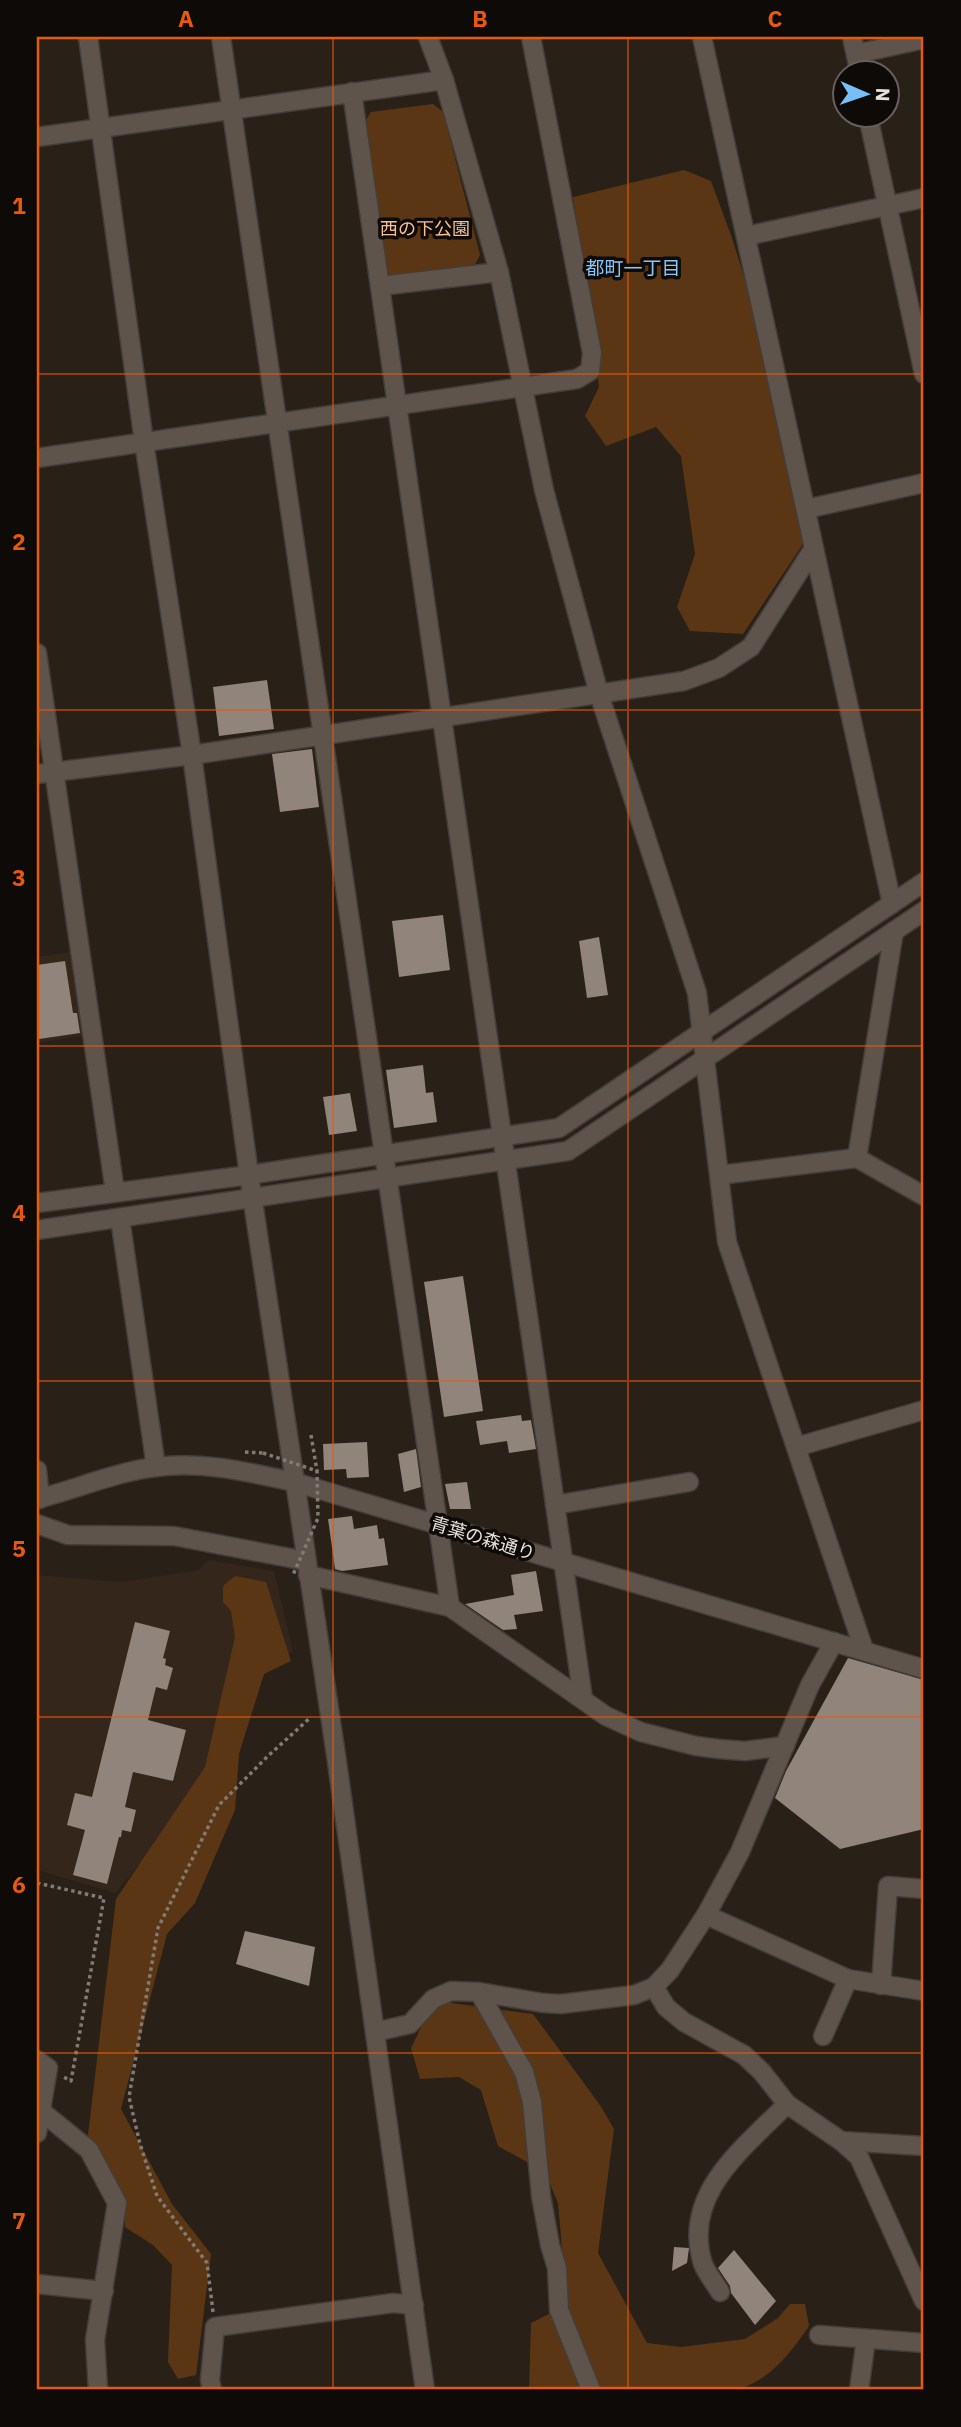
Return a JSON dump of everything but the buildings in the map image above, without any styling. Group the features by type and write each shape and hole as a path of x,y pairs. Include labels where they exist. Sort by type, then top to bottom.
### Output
{"street":[{"path":"88,37 294,1482 302,1570 329,1708 425,2390"},
{"path":"221,37 450,1607"},
{"path":"428,37 444,80 499,272 544,489 599,694 698,993 727,1242 864,1650"},
{"path":"37,458 577,379 590,371 592,353 531,37"},
{"path":"702,37 892,904"},
{"path":"854,46 924,40"},
{"path":"37,137 444,80"},
{"path":"352,92 583,1699"},
{"path":"872,130 924,374"},
{"path":"746,236 924,198"},
{"path":"380,286 499,272"},
{"path":"806,509 924,483"},
{"path":"45,773 192,755 322,733 684,681 719,668 751,647 814,548"},
{"path":"37,653 45,773 115,1192"},
{"path":"37,1203 249,1175 559,1128 924,883"},
{"path":"37,1230 568,1151 924,911"},
{"path":"857,1158 894,931"},
{"path":"720,1175 857,1158 924,1196"},
{"path":"120,1218 156,1467"},
{"path":"796,1447 924,1410"},
{"name":"青葉の森通り","path":"39,1499 110,1476 156,1467 190,1465 231,1468 294,1482 924,1669"},
{"path":"37,1470 39,1499"},
{"path":"555,1505 689,1482"},
{"path":"37,1524 68,1535 174,1536 450,1607 606,1716 641,1732 696,1746 745,1751 785,1746"},
{"path":"375,2032 410,2024 433,1999 451,1991 479,1992 561,2004 634,1995 654,1987 670,1970 706,1915 740,1852 810,1685 834,1642"},
{"path":"881,1985 888,1886 924,1889"},
{"path":"706,1915 848,1979 924,1991"},
{"path":"823,2036 848,1979"},
{"path":"654,1987 666,2007 684,2022 744,2055 762,2072 787,2104 841,2141 859,2157 924,2301"},
{"path":"479,1992 524,2072 532,2102 541,2196 557,2268 559,2310 591,2390"},
{"path":"37,2133 43,2064"},
{"path":"720,2292 704,2266 698,2235 702,2207 719,2175 787,2104"},
{"path":"41,2111 89,2150 117,2203 95,2340 98,2390"},
{"path":"841,2141 924,2146"},
{"path":"37,2284 104,2291"},
{"path":"212,2390 210,2380 215,2328 393,2303 414,2305"},
{"path":"819,2335 924,2343"},
{"path":"859,2390 866,2339"}],"path":[{"path":"302,1570 318,1518 317,1471 311,1435"},
{"path":"263,1452 317,1471"},
{"path":"215,2328 207,2263 158,2196 140,2144 129,2097 158,1928 219,1805 312,1716 329,1708"},
{"path":"37,1883 104,1898 71,2081 43,2064"}],"shaded area":[{"path":"70,952 82,1036 37,1043 37,957"},
{"path":"208,1560 274,1571 293,1652 239,1669 193,1801 115,1893 37,1870 37,1575 122,1582 199,1570"}],"green space":[{"name":"西の下公園","path":"433,104 443,112 480,255 473,268 394,279 385,272 364,123 371,112"},
{"path":"684,170 711,181 732,238 754,309 805,541 743,634 690,631 677,607 695,554 681,456 656,427 606,446 585,416 599,387 573,197"},
{"path":"235,1576 266,1582 291,1661 264,1674 239,1754 235,1810 195,1903 167,1934 121,2109 172,2204 211,2254 196,2375 178,2379 168,2362 172,2265 153,2245 125,2227 125,2199 88,2135 116,1899 205,1767 235,1637 231,1611 223,1602 223,1586"},
{"path":"444,2002 533,2014 600,2105 614,2129 598,2253 647,2343 681,2347 745,2339 778,2318 790,2304 805,2304 809,2326 777,2366 757,2381 733,2390 529,2390 531,2323 567,2305 558,2203 545,2172 498,2146 481,2090 459,2077 420,2079 411,2048 425,2019"}],"district":[{"name":"都町一丁目","path":"633,268"}]}
